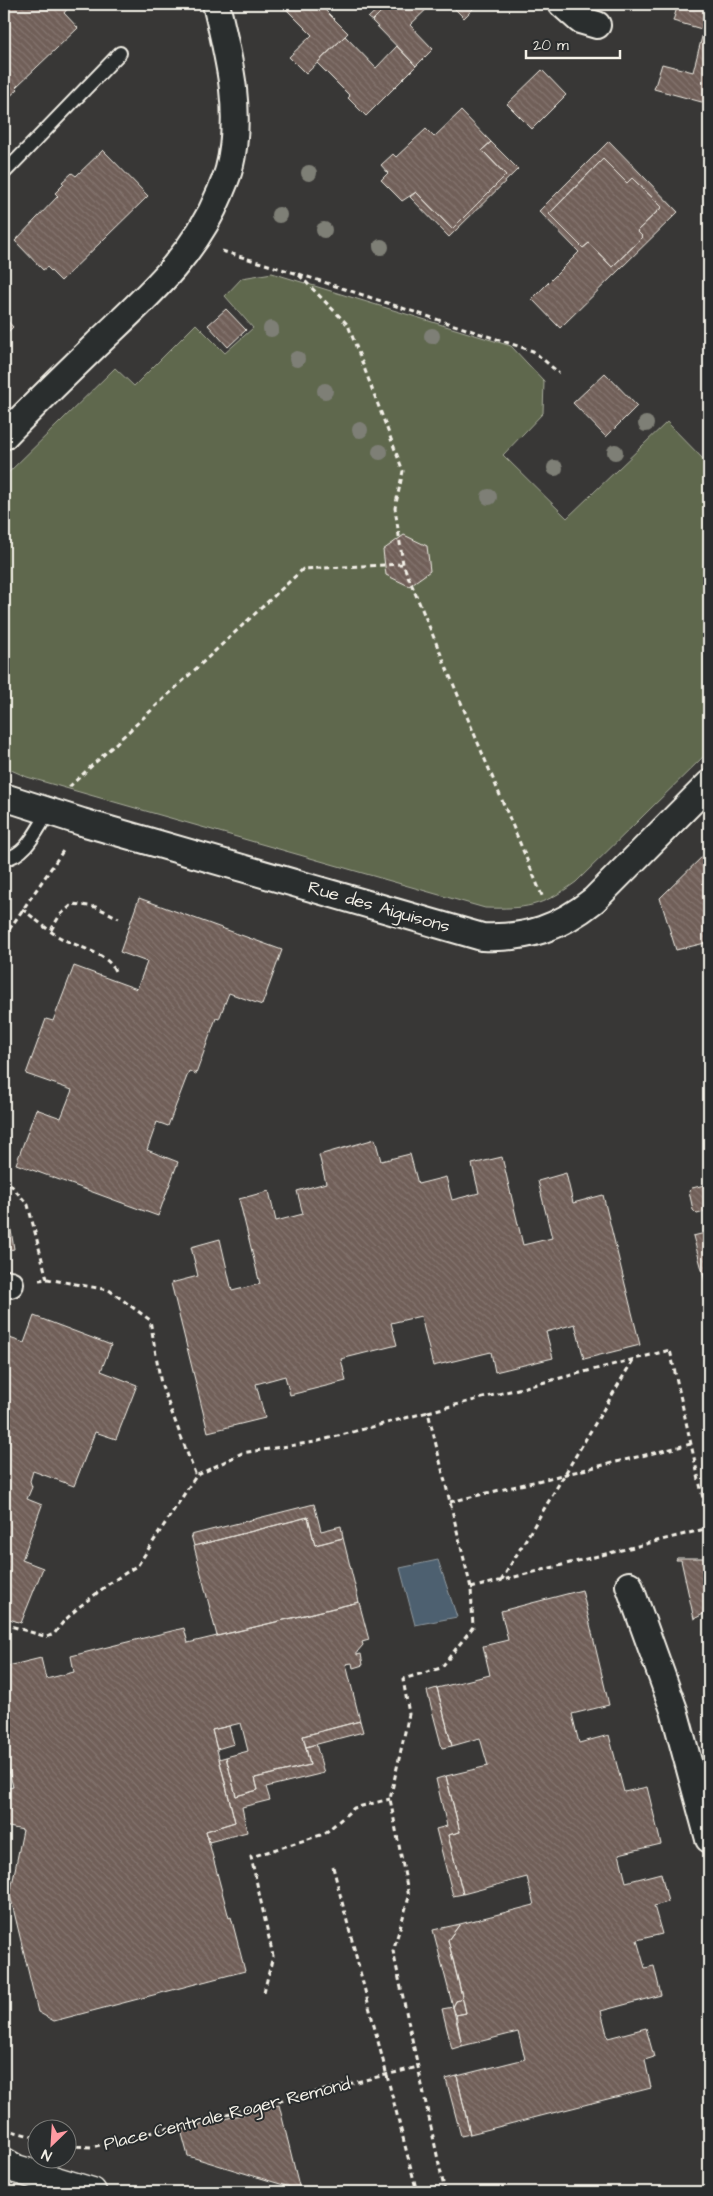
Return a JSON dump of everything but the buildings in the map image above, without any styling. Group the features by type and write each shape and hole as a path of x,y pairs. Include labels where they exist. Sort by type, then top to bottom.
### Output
{"main road":[{"path":"8,2166 92,2192"}],"street":[{"path":"4,436 181,261 195,242 215,204 229,169 234,134 235,99 229,54 216,4"},
{"path":"562,4 580,20 597,25"},
{"name":"Rue des Aiguisons","path":"4,797 48,813 482,937 507,938 532,934 576,915 594,900 709,784"},
{"path":"629,1585 674,1710 709,1839"}],"lane":[{"path":"4,173 120,53"},
{"path":"4,859 19,854 27,846 48,813"}],"path":[{"path":"195,242 534,351 559,372"},
{"path":"298,274 348,325 403,471 394,508 403,564 554,925"},
{"path":"48,813 67,788 303,569 403,564"},
{"path":"4,937 82,822"},
{"path":"51,930 60,915 73,904 96,907 119,918"},
{"path":"22,909 62,939 112,963 115,971"},
{"path":"4,1177 28,1205 47,1279"},
{"path":"7,1284 47,1279 109,1290 150,1320 161,1384 196,1476"},
{"path":"4,1624 46,1637 54,1634 79,1607 110,1582 138,1565 196,1476 242,1453 314,1442 670,1350 709,1527 470,1588"},
{"path":"501,1581 634,1359"},
{"path":"428,1412 470,1588 473,1627 442,1668 403,1679 410,1714 390,1799 409,1897 393,1951 445,2192"},
{"path":"450,1502 691,1444"},
{"path":"264,1992 273,1956 251,1857 324,1834 354,1808 390,1799"},
{"path":"333,1867 417,2192"},
{"name":"Place Centrale Roger Remond","path":"78,2146 92,2147 418,2066"},
{"path":"4,2129 28,2135"}],"green space":[{"path":"272,273 511,346 544,381 543,413 503,455 567,518 667,422 709,465 709,751 576,882 553,897 522,907 485,908 27,777 4,767 4,477 115,368 134,386 196,324 225,353 253,328 225,296 242,278"}],"water":[{"path":"438,1560 457,1617 415,1625 400,1568"}]}
